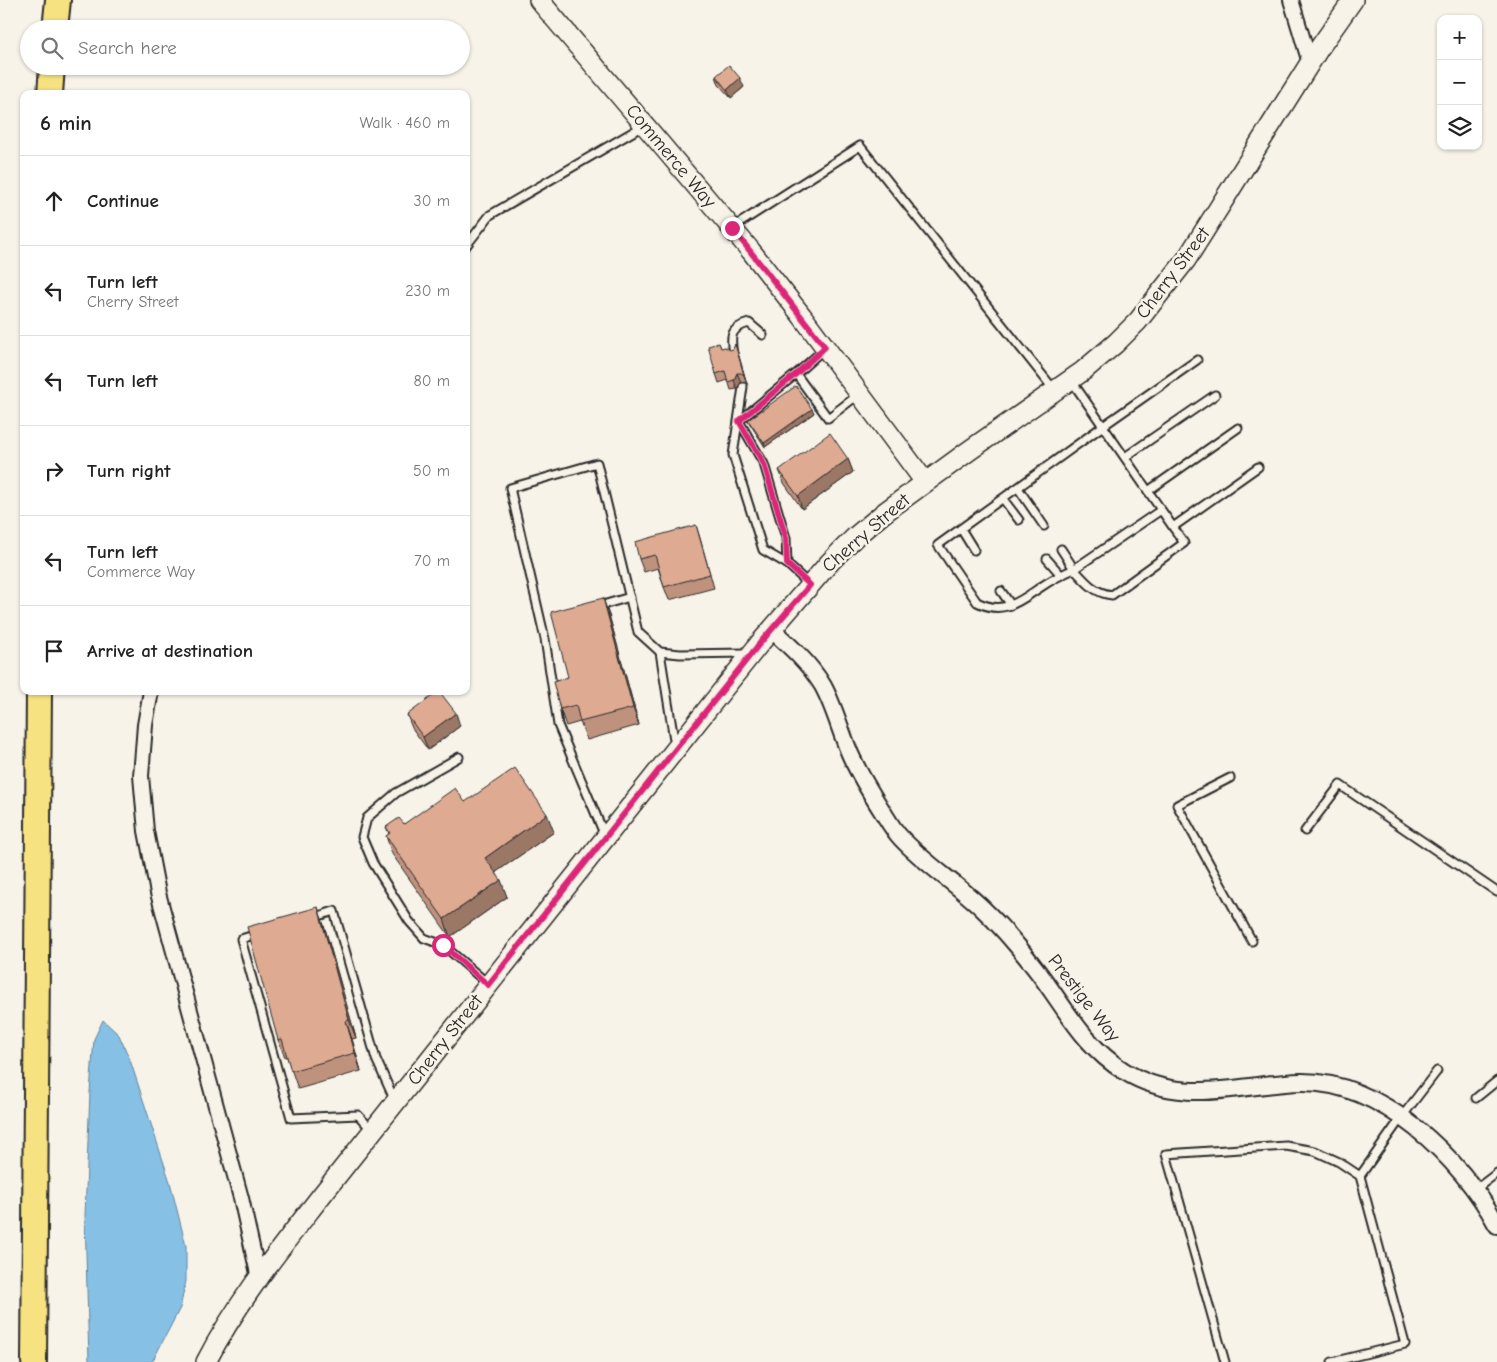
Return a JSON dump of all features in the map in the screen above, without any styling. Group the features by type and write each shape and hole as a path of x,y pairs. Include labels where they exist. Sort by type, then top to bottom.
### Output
{"highway":[{"path":"56,20 58,0"},
{"path":"50,90 51,75"},
{"path":"34,1362 39,695"}],"main road":[{"name":"Commerce Way","path":"539,0 732,228 825,347 925,482"},
{"name":"Cherry Street","path":"206,1362 231,1316 373,1131 675,750 753,653 830,562 856,536 925,482 1084,371 1138,321 1168,284 1206,229 1310,63 1353,0"}],"street":[{"path":"1291,0 1310,63"},
{"name":"Prestige Way","path":"772,630 803,659 822,685 851,757 868,790 899,837 981,907 1001,927 1037,970 1083,1036 1104,1057 1123,1071 1150,1084 1167,1089 1207,1092 1300,1082 1323,1083 1364,1094 1401,1118 1439,1148 1476,1189 1497,1225"},
{"path":"151,695 145,725 141,776 146,831 158,893 242,1198 259,1278"}],"lane":[{"path":"470,241 490,215 645,124"},
{"path":"732,228 860,146 1055,391"},
{"path":"733,354 731,342 733,331 740,326 749,323 763,336"},
{"path":"739,421 796,374 825,347"},
{"path":"1161,510 1074,569 1011,605 985,606 977,602 938,545 1198,360"},
{"path":"796,374 828,418 860,394"},
{"path":"1061,550 1074,569 1093,589 1112,595 1184,543 1071,380"},
{"path":"743,387 733,455 763,550 787,564 810,585"},
{"path":"1125,458 1215,395"},
{"path":"739,421 764,464 786,538 787,564"},
{"path":"1148,490 1238,428"},
{"path":"606,838 558,725 546,639 510,488 598,463 638,632 660,652 680,654 753,653"},
{"path":"1173,527 1258,467"},
{"path":"1018,488 1044,526"},
{"path":"1003,499 1018,520"},
{"path":"960,529 974,550"},
{"path":"1047,559 1060,576"},
{"path":"1001,591 1011,605"},
{"path":"586,610 630,597"},
{"path":"542,623 550,620"},
{"path":"660,652 675,750"},
{"path":"459,757 396,793 367,818 362,837 373,863 409,921 424,938 443,945 488,985"},
{"path":"1230,778 1177,805 1252,941"},
{"path":"1305,831 1340,785 1497,892"},
{"path":"306,920 334,911 376,1059 395,1103"},
{"path":"269,930 241,939 291,1118 358,1115 373,1131"},
{"path":"1360,1176 1436,1071"},
{"path":"1476,1098 1497,1081"},
{"path":"1225,1362 1166,1154 1286,1146 1315,1151 1339,1162 1360,1176 1405,1344 1332,1362"},
{"path":"1476,1189 1497,1173"}],"water":[{"path":"103,1020 119,1035 130,1060 170,1182 186,1246 186,1281 180,1308 152,1362 89,1362 85,1215 90,1092 94,1039"}],"building":[{"path":"729,65 740,78 727,90 716,76"},
{"path":"719,343 721,348 725,347 730,350 733,349 735,344 744,375 737,373 734,380 728,382 725,371 716,374 708,346"},
{"path":"796,386 812,409 764,443 748,420"},
{"path":"830,433 848,459 798,496 779,470"},
{"path":"696,525 710,574 664,587 655,555 639,559 635,542"},
{"path":"603,598 633,708 580,722 576,705 560,709 553,682 568,677 551,612"},
{"path":"434,695 442,695 456,713 423,737 407,715"},
{"path":"515,768 547,814 485,858 501,880 444,919 386,836 390,833 386,827 399,818 404,824 455,788 465,802"},
{"path":"318,907 349,1020 346,1021 355,1053 291,1071 282,1039 278,1040 247,927"}],"route":[{"path":"443,945 488,985 760,643 810,585 787,564 786,538 764,464 739,421 796,374 825,347 732,228"}]}
